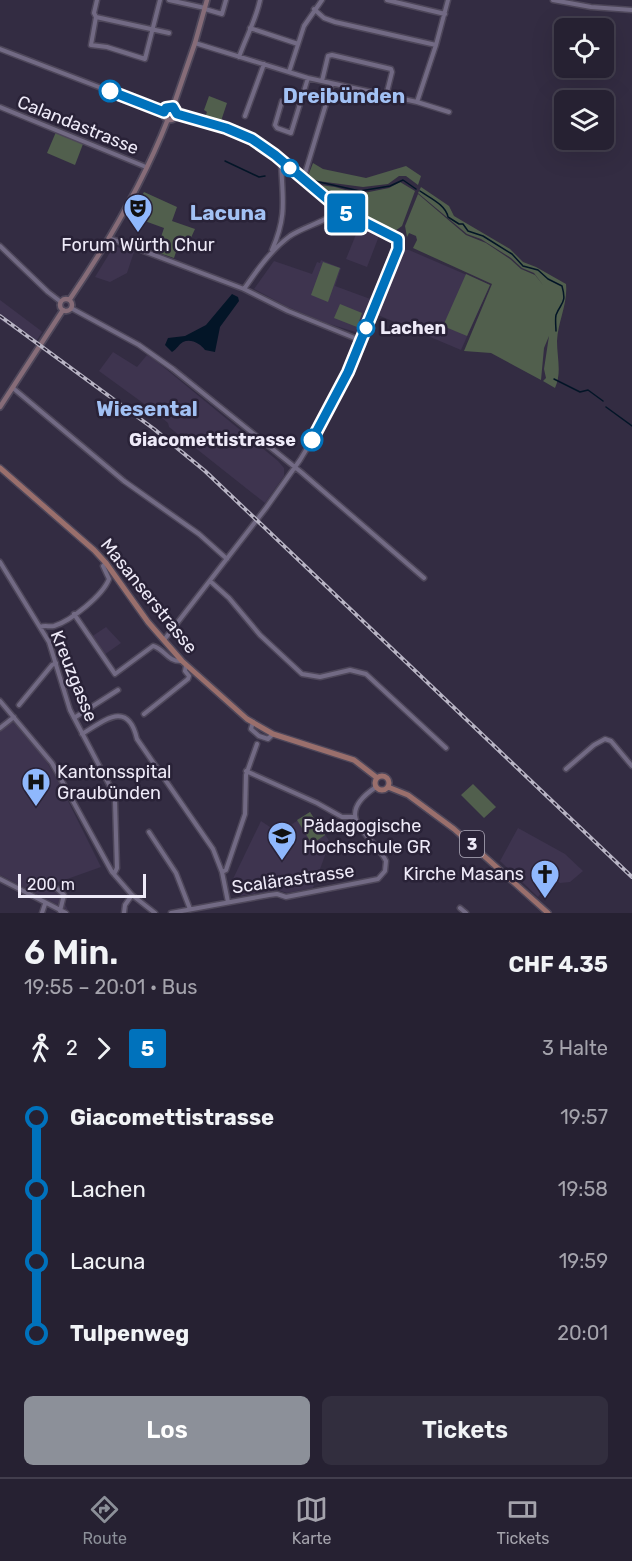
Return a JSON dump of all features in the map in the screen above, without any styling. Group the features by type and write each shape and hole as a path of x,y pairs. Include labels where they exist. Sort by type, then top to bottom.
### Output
{"main road":[{"path":"168,119 173,119 177,114 173,107 207,0"},
{"path":"168,119 164,112 166,108 173,107"},
{"path":"70,299 109,238 146,168 168,119"},
{"path":"63,310 60,306 61,302 70,299"},
{"path":"63,310 71,308 70,299"},
{"path":"0,407 63,310"},
{"name":"Masanserstrasse","path":"0,468 106,563 142,615 184,663 253,722 273,734 354,760 376,777"},
{"path":"376,777 374,783 376,787"},
{"name":"3","path":"376,777 387,778 388,787"},
{"name":"3","path":"376,787 382,790 388,787 408,795 454,829 545,912"}],"street":[{"path":"97,0 91,45 107,47 145,59 160,0"},
{"path":"169,0 185,2 222,14 226,0"},
{"path":"239,57 256,17 260,0"},
{"path":"289,72 304,26 322,0"},
{"path":"387,0 445,14"},
{"path":"417,102 448,0"},
{"path":"553,0 591,8 632,10"},
{"path":"314,9 324,18 335,22 436,45"},
{"path":"96,17 169,33"},
{"path":"250,28 298,44"},
{"path":"195,43 308,78 417,102 449,112"},
{"path":"0,49 164,112"},
{"path":"322,81 328,56 341,57 391,69 386,96"},
{"path":"245,116 264,64"},
{"path":"282,102 275,124 277,128 291,133 308,78"},
{"path":"303,180 332,84"},
{"name":"Calandastrasse","path":"0,107 146,168"},
{"path":"163,640 210,582 295,468 334,401 362,340 398,249 398,239 339,209 281,159 244,136 197,118 177,114"},
{"path":"244,289 270,253 281,229 284,198 281,159"},
{"path":"270,253 290,237 339,209"},
{"path":"281,229 290,237"},
{"path":"109,238 244,289 288,311 362,340"},
{"path":"0,246 61,302"},
{"path":"71,308 154,354 295,468 424,578"},
{"path":"13,388 117,476 199,534 228,558"},
{"name":"Kreuzgasse","path":"0,562 52,647 74,718 114,797 117,868 114,874"},
{"path":"40,627 53,626 92,603 106,587 109,579 103,566 106,563"},
{"path":"210,582 229,598 260,635 296,670 314,677 350,670 366,674 446,748"},
{"path":"74,614 116,674 153,646 175,661 184,663 188,679 144,714"},
{"path":"19,705 56,663"},
{"path":"74,718 118,690"},
{"path":"0,701 57,771 102,857 114,874 132,895 155,913"},
{"path":"82,734 114,716 121,716 128,720 140,742 213,849 222,872 228,902"},
{"path":"0,728 14,717"},
{"path":"566,769 594,745 605,739 611,741 632,766"},
{"path":"222,872 226,870 245,814 246,771 257,744"},
{"path":"246,771 317,803 342,818 355,817 358,805 376,787"},
{"name":"Scalärastrasse","path":"171,913 268,895 277,894 286,897 375,881 381,877 386,868 385,858 359,827 355,817"},
{"path":"149,832 176,873 190,909"},
{"path":"0,879 66,913"},
{"path":"55,887 64,895 60,911"},
{"path":"124,913 125,905 132,895"},
{"path":"42,913 45,904"},
{"path":"460,908 466,913"}],"shaded area":[{"path":"359,227 379,236 367,267 346,259"},
{"path":"114,246 134,252 127,273 110,282 95,277"},
{"path":"405,250 490,285 461,350 378,315"},
{"path":"321,260 341,268 335,286 373,300 359,333 326,323 254,289 274,261 312,274 317,262 320,263"},
{"path":"0,300 42,332 35,343 0,320"},
{"path":"113,352 137,367 147,355 155,360 278,461 284,468 284,476 265,503 169,427 168,423 154,411 99,371"},
{"path":"106,627 121,643 104,655 91,637"},
{"name":"Kantonsspital Graubünden","path":"13,722 45,759 101,867 56,883 67,895 65,904 68,910 0,875 0,730"},
{"name":"Pädagogische Hochschule GR","path":"310,812 330,842 313,888 287,893 278,890 241,896 232,881 261,821 279,833"},
{"path":"518,828 565,854 583,871 570,882 560,883 553,877 538,897 500,861"}],"green space":[{"path":"209,96 227,103 221,121 205,117 207,112 204,110"},
{"path":"56,132 83,144 75,165 47,153"},
{"path":"313,163 323,169 366,178 406,166 421,176 418,185 406,176 399,176 388,184 363,187 318,181 309,177"},
{"path":"308,180 359,194 389,188 400,182 415,191 402,226 395,231 344,208"},
{"path":"421,187 449,206 454,216 510,249 523,262 566,284 566,299 557,341 559,371 555,388 543,381 546,378 544,369 549,336 544,348 541,380 491,353 464,351 492,284 413,248 417,240 416,236 409,233 407,237 405,226 418,194 466,235 486,243 521,269 535,275 543,285 534,273 522,268 511,258 481,239 467,234 418,193"},
{"path":"144,192 177,207 172,221 195,229 189,242 180,240 174,258 156,252 164,228 131,216"},
{"path":"323,262 340,268 328,302 311,295"},
{"path":"466,274 490,285 467,336 443,326"},
{"path":"340,304 362,313 357,327 334,318"},
{"path":"473,784 496,807 484,818 461,795"},
{"path":"310,812 325,835 312,844 297,820"}],"water":[{"path":"232,294 238,297 239,301 220,327 215,352 205,350 192,341 182,343 172,352 165,345 168,338 185,336 206,325"}],"waterway":[{"path":"225,161 259,177 265,176"},
{"path":"310,180 360,191 390,186 403,180 416,189"},
{"path":"420,191 441,205 448,217 463,224 468,231 483,236 512,254 523,266 538,270 548,279 562,286 564,300 556,315 556,331"},
{"path":"554,379 580,392 588,390 603,401"},
{"path":"606,407 632,426"}],"railway":[{"path":"0,316 154,429 205,471 632,877"}],"bus line":[{"name":"5","path":"110,91 164,112 171,106 177,114 197,118 252,139 275,155 339,209 398,239 398,249 360,346 343,384 312,440"}],"place":[{"name":"Forum Würth Chur","path":"138,234"},
{"name":"Lachen","path":"366,328"},
{"name":"Giacomettistrasse","path":"312,440"},
{"name":"Kantonsspital Graubünden","path":"36,808"},
{"name":"Pädagogische Hochschule GR","path":"282,862"},
{"name":"Kirche Masans","path":"545,900"}],"district":[{"name":"Dreibünden","path":"344,95"},
{"name":"Lacuna","path":"228,212"},
{"name":"Wiesental","path":"147,408"}]}
